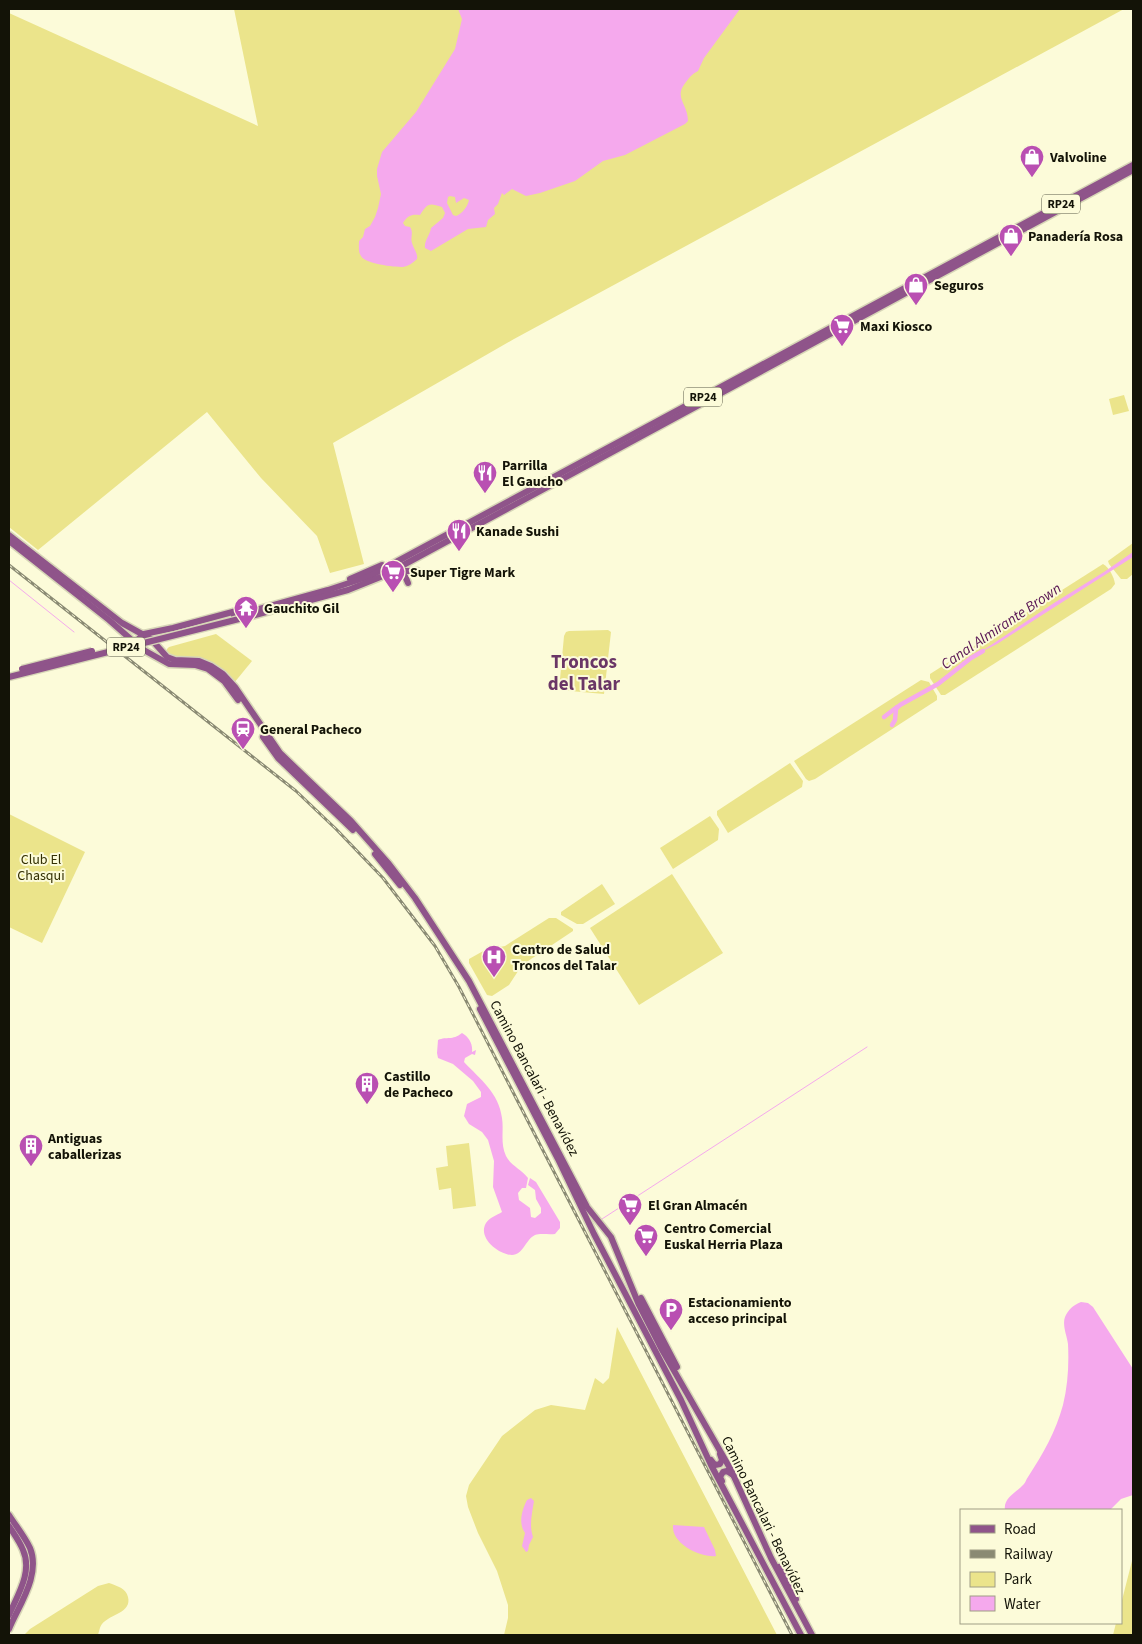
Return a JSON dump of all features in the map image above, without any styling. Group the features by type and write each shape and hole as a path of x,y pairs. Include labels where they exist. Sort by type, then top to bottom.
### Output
{"main road":[{"name":"RP24","path":"9,672 234,616 370,576 1133,165"},
{"name":"RP24","path":"9,677 243,618 353,588 383,576 1133,170"},
{"name":"Camino Bancalari - Benavídez","path":"9,535 122,623 144,634 167,657 204,663 226,677 280,753 345,815 389,864 420,906 469,981 582,1198 591,1213 609,1234 667,1347 689,1396 734,1476 769,1554 788,1578 812,1635"},
{"name":"Camino Bancalari - Benavídez","path":"9,541 135,642 166,663 201,666 215,673 224,682 276,756 351,828 424,917 464,981 558,1159 708,1457 801,1635"},
{"path":"135,642 144,634 337,584 404,557"},
{"path":"383,576 399,571 417,570"},
{"path":"399,571 403,573 408,582"},
{"path":"610,1265 600,1239 601,1234 605,1233 608,1235 615,1246"},
{"path":"692,1423 715,1465 721,1462 719,1450"},
{"path":"734,1476 725,1471 720,1477 743,1524"},
{"path":"9,1515 29,1548 32,1569 28,1587 9,1629"},
{"path":"9,1526 23,1549 26,1565 24,1580 9,1615"}],"green space":[{"path":"234,9 1124,9 514,339 333,443 364,564 330,573 317,536 261,478 207,412 38,550 9,527 9,13 258,126"},
{"path":"1124,395 1129,411 1113,415 1109,399"},
{"path":"1133,543 1133,574 1127,579 1121,579 1108,561"},
{"path":"1103,564 1114,578 1115,584 1111,589 945,695 941,695 930,678 930,674"},
{"path":"608,630 611,632 604,694 559,690 564,636 569,631"},
{"path":"216,634 252,661 234,683 167,653 169,647"},
{"path":"921,680 929,682 937,696 937,700 815,779 809,781 806,779 794,761"},
{"path":"790,763 803,781 802,787 728,833 717,815 717,811"},
{"name":"Club El Chasqui","path":"9,814 85,852 42,943 9,927"},
{"path":"710,816 719,829 718,840 673,869 660,848"},
{"path":"672,874 723,953 639,1005 590,928"},
{"path":"602,884 615,904 583,924 577,924 561,915 561,912"},
{"path":"549,918 556,918 573,929 573,931 522,965 509,985 492,996 487,995 469,963 469,959 485,950 505,946"},
{"path":"469,1143 476,1206 453,1209 451,1188 439,1190 436,1168 448,1166 446,1146"},
{"path":"617,1327 777,1635 504,1635 508,1618 508,1605 497,1571 478,1533 468,1507 466,1496 469,1485 502,1436 535,1410 551,1405 585,1410 595,1378 603,1384 609,1378"},
{"path":"1133,1557 1133,1635 1113,1635 1116,1624 1122,1624 1122,1600"},
{"path":"109,1583 125,1591 128,1597 127,1607 102,1624 98,1635 24,1635 30,1629 98,1586"}],"water":[{"path":"458,9 740,9 704,58 698,71 691,76 682,88 681,97 688,121 685,124 625,155 603,161 575,181 526,196 512,189 504,195 502,193 498,204 494,208 495,214 488,220 486,227 468,229 431,251 425,248 426,240 431,228 443,218 445,213 442,207 429,205 420,215 410,216 403,223 411,229 417,259 403,267 387,266 368,261 360,254 359,241 363,237 365,229 370,226 378,208 381,194 377,169 382,152 416,112 455,49 462,19","holes":["448,197 455,197 456,203 464,198 469,200 464,210 456,216 453,215 447,203"]},
{"path":"1133,552 1133,557 997,644 979,653 1104,572"},
{"path":"462,1033 470,1041 472,1052 476,1050 475,1055 472,1054 465,1058 464,1062 488,1087 500,1109 503,1146 506,1156 528,1178 526,1188 522,1188 518,1193 519,1200 530,1208 531,1217 535,1218 541,1213 535,1190 528,1185 530,1178 536,1182 560,1222 560,1228 555,1234 535,1235 522,1250 512,1255 496,1249 484,1234 487,1221 502,1212 493,1187 494,1161 488,1140 482,1132 469,1124 464,1116 467,1104 481,1097 481,1092 473,1081 453,1064 438,1058 438,1040 452,1038"},
{"path":"1081,1302 1088,1303 1093,1307 1133,1369 1133,1495 1121,1499 1111,1509 1005,1509 1006,1502 1025,1483 1057,1424 1065,1397 1068,1375 1068,1344 1064,1320 1069,1310"},
{"path":"531,1498 534,1501 531,1524 533,1537 526,1552 522,1546 525,1533 522,1525 522,1516 527,1500"},
{"path":"673,1525 704,1527 716,1556 703,1555 682,1544 674,1532"}],"waterway":[{"path":"9,580 74,632"},
{"name":"Canal Almirante Brown","path":"892,725 895,720 896,709 900,705 938,684 983,651"},
{"path":"884,717 897,707"},
{"path":"602,1219 867,1047"}],"railway":[{"path":"9,565 296,791 383,878 435,946 459,987 792,1635"}],"place":[{"name":"Valvoline","path":"1032,178"},
{"name":"Panadería Rosa","path":"1011,257"},
{"name":"Seguros","path":"916,306"},
{"name":"Maxi Kiosco","path":"842,347"},
{"name":"Parrilla El Gaucho","path":"485,494"},
{"name":"Kanade Sushi","path":"459,552"},
{"name":"Super Tigre Mark","path":"393,593"},
{"name":"Gauchito Gil","path":"246,629"},
{"name":"General Pacheco","path":"243,750"},
{"name":"Centro de Salud Troncos del Talar","path":"494,978"},
{"name":"Castillo de Pacheco","path":"367,1105"},
{"name":"Antiguas caballerizas","path":"31,1167"},
{"name":"El Gran Almacén","path":"630,1226"},
{"name":"Centro Comercial Euskal Herria Plaza","path":"646,1257"},
{"name":"Estacionamiento acceso principal","path":"671,1331"}],"district":[{"name":"Troncos del Talar","path":"584,672"}]}
